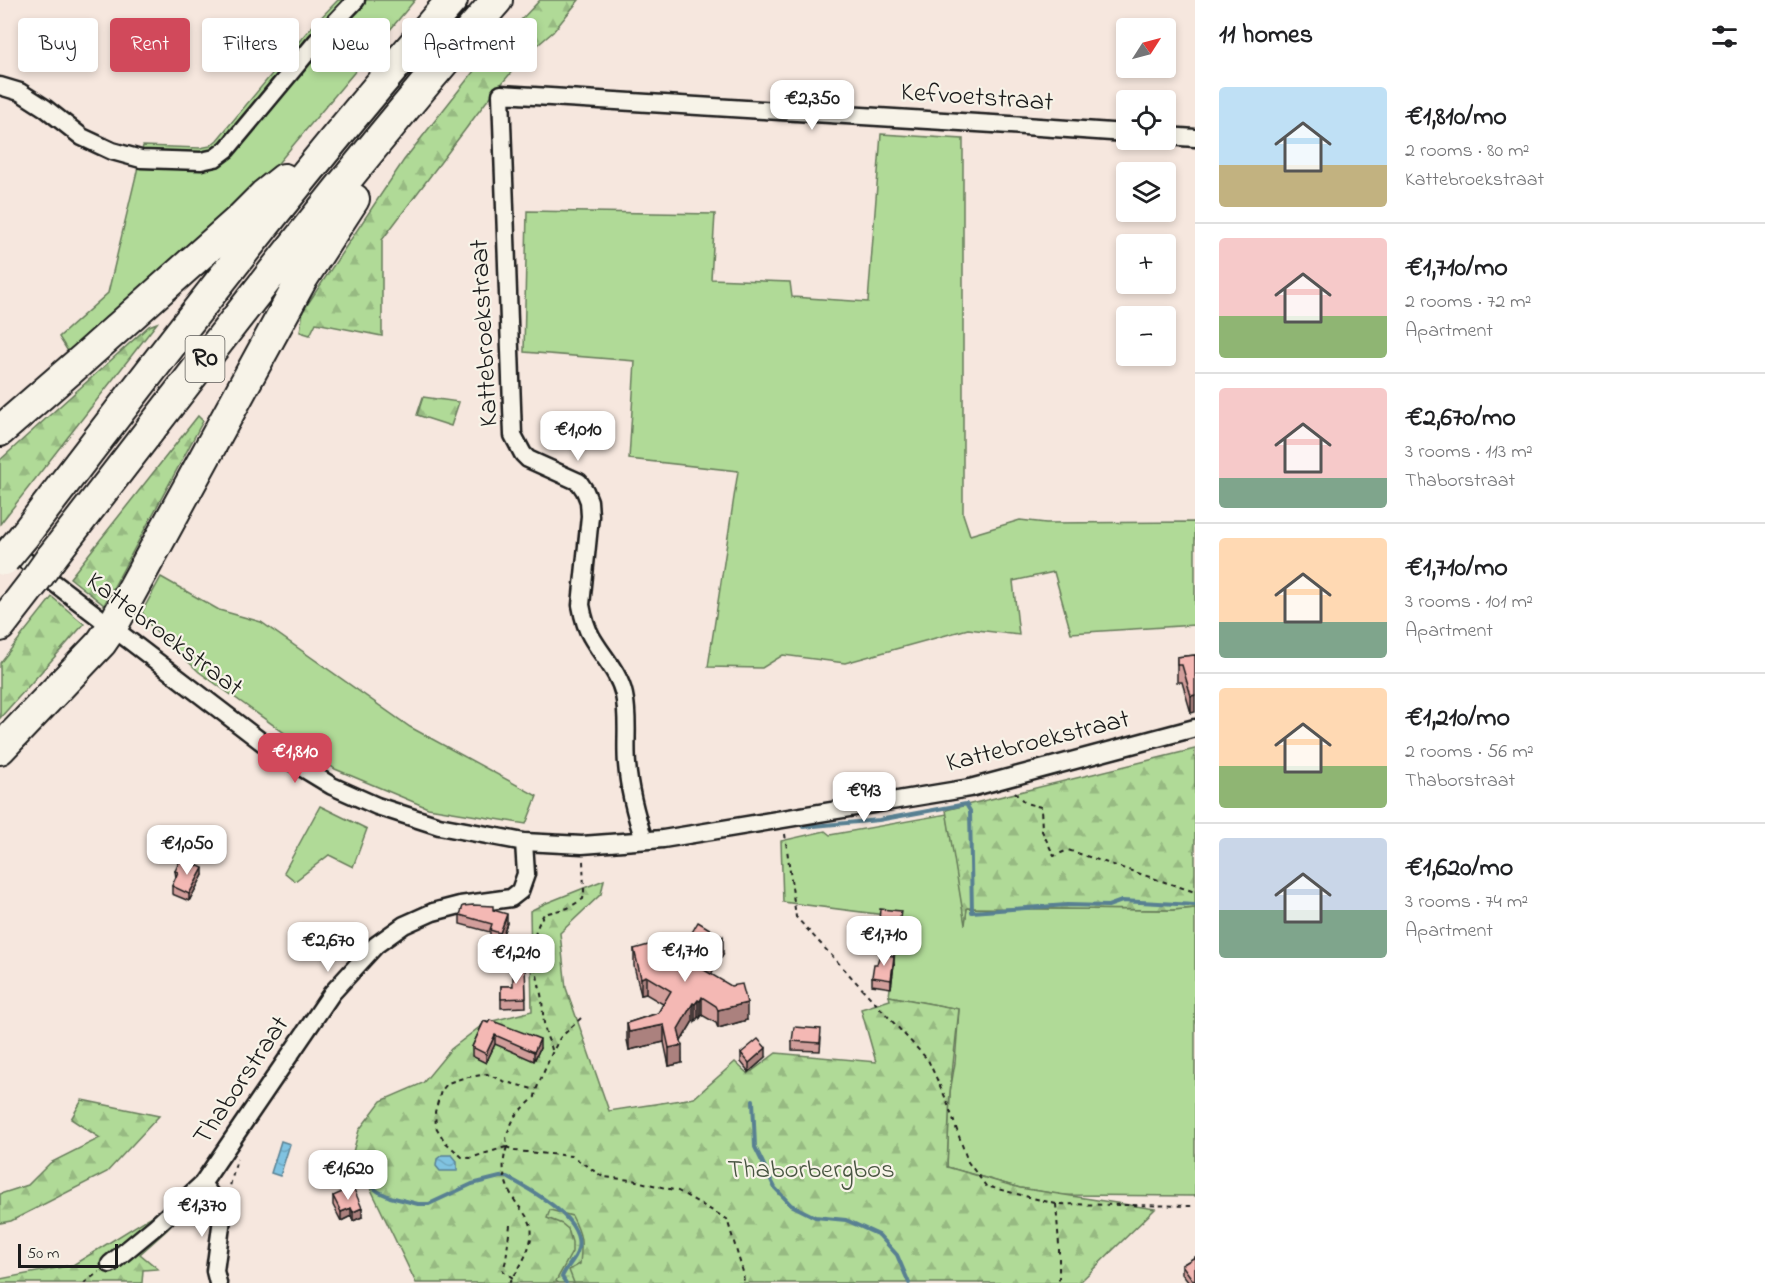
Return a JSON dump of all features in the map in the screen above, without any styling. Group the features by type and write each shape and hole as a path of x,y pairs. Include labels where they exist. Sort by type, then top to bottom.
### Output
{"highway":[{"name":"R0","path":"7,551 309,169 452,0"},
{"name":"R0","path":"0,626 228,330 361,162 497,0"},
{"path":"0,749 101,644 112,627 302,279 360,189 361,162"},
{"path":"0,430 231,228 281,180 309,169"}],"street":[{"path":"0,86 20,92 82,137 112,151 141,159 201,161 216,158 227,149 316,42 356,0"},
{"name":"Kefvoetstraat","path":"501,94 1116,132"},
{"name":"Kattebroekstraat","path":"501,94 513,435 523,454 535,463 579,482 589,501 590,516 581,605 590,634 621,684 625,698 627,765 636,816 644,840"},
{"path":"1176,137 1195,138"},
{"name":"Kattebroekstraat","path":"7,551 112,627 271,749 332,786 377,806 439,826 524,842 582,845 663,839 970,788 1195,728"},
{"name":"Thaborstraat","path":"110,1264 202,1184 332,993 376,945 411,921 433,912 460,905 512,898 520,891 526,874 524,842"},
{"path":"202,1184 223,1211 215,1271 218,1283"}],"path":[{"path":"1003,779 1025,803 1041,807 1042,831 1054,856 1068,849 1195,892"},
{"path":"783,819 796,916 928,1060 946,1099 968,1162 986,1186 1056,1204 1195,1206"},
{"path":"552,1053 546,1034 533,962 534,937 538,923 544,914 568,908 583,899 582,845"},
{"path":"509,1283 524,1259 530,1244 531,1226 512,1196 502,1172 503,1156 507,1147 506,1136 515,1116 535,1097 536,1090 560,1038 580,1017"},
{"path":"536,1090 487,1074 448,1083 441,1091 435,1112 436,1127 445,1142 462,1158 470,1158 507,1147 515,1151 572,1156 603,1177 632,1180 678,1191 727,1219 744,1283"},
{"path":"1056,1204 1059,1283"},
{"path":"510,1225 506,1260 502,1271 513,1278"},
{"path":"84,1283 110,1264"}],"green space":[{"path":"338,0 415,0 390,30 390,18 321,18"},
{"path":"540,0 579,0 553,32 537,46 537,18 523,18"},
{"path":"311,28 311,72 355,72 269,174 69,353 59,337 108,293 143,146 200,148 210,146 274,72 299,72 299,41"},
{"path":"473,72 512,72 486,102 382,240 382,336 316,323 310,335 300,332 303,311 404,160"},
{"path":"881,134 963,139 963,514 970,535 1020,520 1046,523 1195,522 1195,625 1071,633 1054,572 1013,581 1019,635 968,629 845,663 783,655 762,668 708,667 738,471 629,459 635,361 524,352 527,211 715,214 711,279 790,282 792,297 868,302"},
{"path":"157,323 0,524 0,460 149,326"},
{"path":"423,397 459,402 451,426 417,415"},
{"path":"198,416 203,421 104,605 70,578"},
{"path":"161,577 219,610 261,622 410,727 537,796 526,824 428,808 335,769 199,672 150,625 142,612"},
{"path":"52,597 84,624 0,718 0,663"},
{"path":"1195,749 1195,908 1172,910 967,908 965,925 946,810"},
{"path":"320,806 367,829 353,867 329,855 295,881 284,872"},
{"path":"947,814 965,922 967,908 1172,910 1195,908 1195,1196 1062,1195 1020,1188 947,1167 950,1092 955,1063 959,1009 889,996 900,917 783,902 781,841 825,831 830,835"},
{"name":"Thaborbergbos","path":"604,880 601,894 560,933 566,988 609,1111 694,1098 735,1062 748,1074 776,1053 876,1062 861,1009 890,1000 889,996 959,1009 950,1092 947,1167 1020,1188 1155,1209 1079,1283 416,1283 353,1152 359,1130 381,1101 423,1083 451,1049 485,1023 532,1011 530,911"},
{"path":"82,1100 159,1116 107,1172 11,1221 0,1223 0,1194 28,1185 50,1163 100,1138 71,1119"},
{"path":"191,1188 197,1197 167,1230 140,1254 158,1269 143,1270 142,1283 0,1283 0,1279 73,1265 149,1218"},
{"path":"550,1210 572,1216 580,1235 580,1264 569,1270 574,1283 556,1281 572,1252 572,1242 568,1229 547,1218"}],"water":[{"path":"281,1141 290,1144 280,1176 271,1173"},
{"path":"442,1155 452,1155 457,1161 457,1171 440,1171 436,1166 437,1159"}],"building":[{"path":"1195,655 1195,695 1191,696 1182,665 1177,665 1177,657"},
{"path":"181,858 203,868 189,894 172,886"},
{"path":"463,906 493,906 493,910 507,914 500,933 490,930 492,924 460,915"},
{"path":"880,909 901,911 899,925 884,924 884,921 879,921"},
{"path":"698,922 723,937 704,970 731,986 742,984 747,1003 718,1010 716,1006 702,997 700,1001 693,1003 678,1029 682,1045 669,1048 664,1025 629,1032 627,1023 658,1013 671,991 646,976 641,978 634,949 652,944 655,955 671,964 675,962"},
{"path":"880,954 894,956 891,980 872,977 874,964 877,964"},
{"path":"513,966 525,966 526,998 501,999 501,986 513,986"},
{"path":"490,1020 540,1039 534,1052 495,1035 486,1054 472,1047 484,1021 488,1023"},
{"path":"794,1027 821,1029 820,1043 792,1041"},
{"path":"758,1039 766,1048 749,1063 741,1053"},
{"path":"353,1187 362,1208 353,1212 351,1208 341,1212 333,1196"},
{"path":"1195,1257 1195,1281 1194,1282 1182,1265"}],"waterway":[{"path":"803,827 879,820 966,804 970,811 972,912 1067,905 1108,906 1122,901 1195,905"},
{"path":"753,1100 755,1147 775,1188 791,1205 815,1217 846,1220 879,1235 897,1255 909,1283"},
{"path":"360,1178 390,1197 418,1204 429,1204 472,1184 507,1177 541,1197 573,1226 578,1237 578,1249 562,1277 566,1283"}]}
